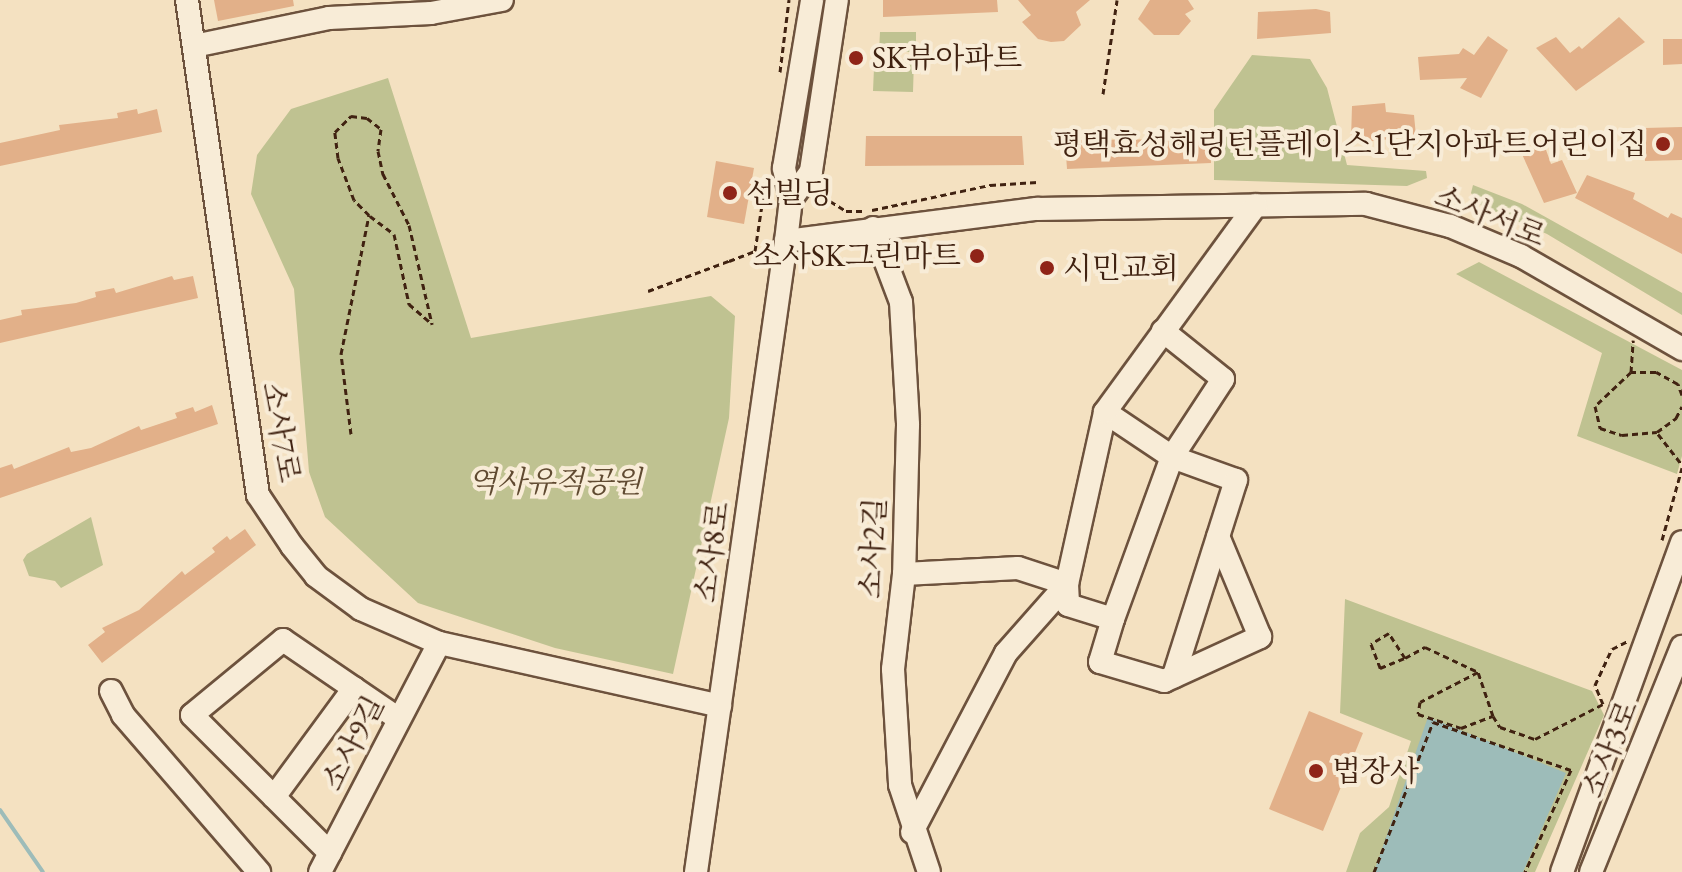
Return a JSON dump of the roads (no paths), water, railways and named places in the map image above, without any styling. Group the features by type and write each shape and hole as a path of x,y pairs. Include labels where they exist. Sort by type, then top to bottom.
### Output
{"street":[{"name":"소사7로","path":"187,0 258,495 316,576 361,609 439,643 720,706"},
{"path":"194,46 327,9 431,13 502,0"},
{"path":"791,199 784,168 812,0"},
{"path":"791,199 811,171 837,0"},
{"name":"소사8로","path":"696,872 791,199"},
{"name":"소사서로","path":"1256,205 1366,204 1450,226 1521,256 1682,349"},
{"path":"786,241 1037,209 1256,205"},
{"path":"1113,619 1068,605 1067,584 1105,412 1256,205"},
{"name":"소사2길","path":"873,228 901,302 908,425 904,574 893,669 900,785 912,832 929,872"},
{"path":"1163,331 1223,379 1172,457 1100,662 1164,681 1260,637 1218,536"},
{"path":"1105,412 1172,457 1236,480 1174,676"},
{"path":"1562,872 1682,542"},
{"path":"904,574 1018,568 1067,584"},
{"path":"912,832 1006,653 1067,584"},
{"path":"325,862 274,797 192,715 283,640 399,719"},
{"name":"소사9길","path":"325,862 439,643"},
{"name":"소사3로","path":"1591,872 1682,647"},
{"path":"274,797 354,688"},
{"path":"111,691 123,715 259,872"}],"water":[{"path":"1428,717 1566,773 1523,872 1374,872"}],"waterway":[{"path":"0,810 43,872"}],"place":[{"name":"SK뷰아파트","path":"856,58"},
{"name":"평택효성해링턴플레이스1단지아파트어린이집","path":"1663,144"},
{"name":"선빌딩","path":"730,193"},
{"name":"소사SK그린마트","path":"977,256"},
{"name":"시민교회","path":"1047,268"},
{"name":"법장사","path":"1316,771"}],"park label":[{"name":"역사유적공원","path":"555,482"}]}
